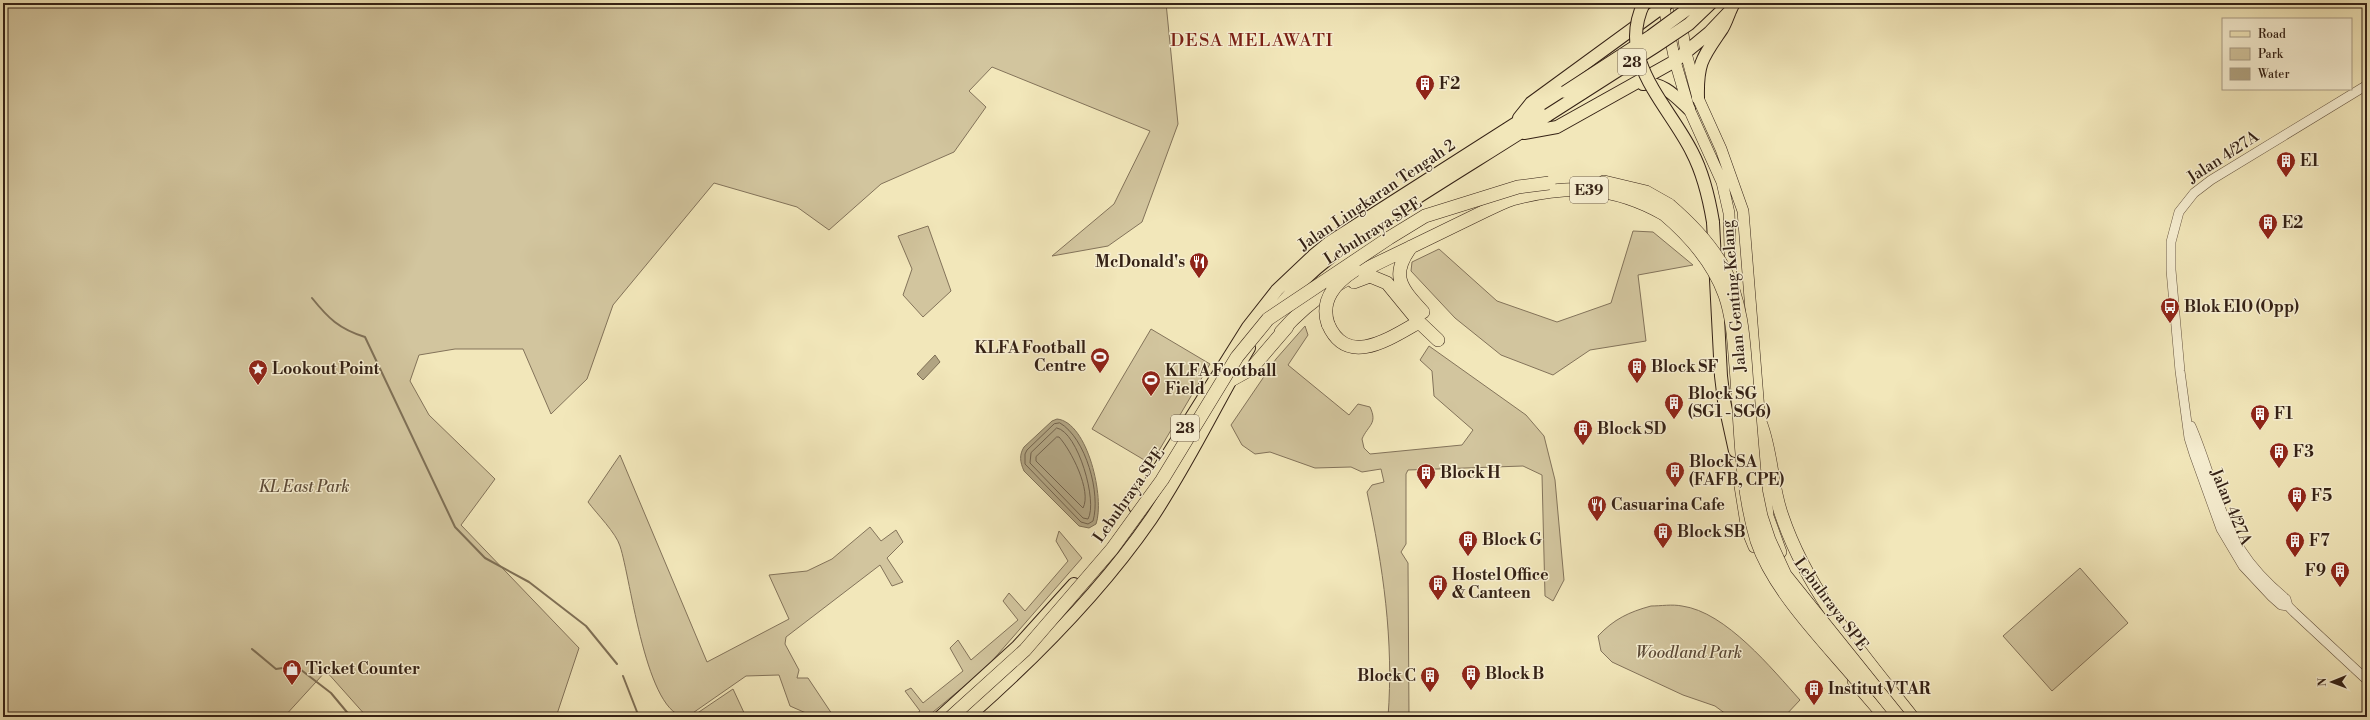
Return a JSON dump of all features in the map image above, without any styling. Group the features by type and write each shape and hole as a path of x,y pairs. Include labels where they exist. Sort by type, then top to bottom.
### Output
{"highway":[{"path":"1616,41 1640,3"},
{"path":"1644,3 1639,13 1636,38 1637,56 1646,78 1696,158 1713,222 1721,376 1724,401 1735,450"},
{"name":"Jalan Lingkaran Tengah 2","path":"968,717 1027,662 1094,592 1151,519 1194,449 1257,335 1286,296 1319,264 1514,130 1565,92 1651,36 1696,3"},
{"name":"Jalan Lingkaran Tengah 2","path":"940,717 1017,647 1112,538 1152,481 1216,380 1232,350 1277,290 1308,260 1330,242 1514,130 1548,115 1689,24 1711,3"},
{"path":"1514,130 1531,104 1666,5"},
{"path":"1514,130 1557,127 1675,61 1686,53 1732,7"},
{"path":"1698,98 1698,71 1702,59 1723,28 1732,7"},
{"path":"1616,41 1634,42 1645,50 1645,68 1641,80"},
{"path":"1627,88 1648,84 1659,85 1670,92 1689,109"},
{"name":"Lebuhraya SPE","path":"951,717 1025,650 1112,549 1162,480 1237,357 1268,319 1413,223 1460,204 1518,187 1580,181 1625,186 1646,192 1666,210 1700,250 1714,271 1725,294 1734,337 1748,501 1764,559 1788,596 1888,717"},
{"name":"Lebuhraya SPE","path":"1281,332 1317,297 1353,274 1511,199 1557,191 1590,190 1618,193 1666,210 1687,221 1708,244 1723,268 1736,300 1744,337 1756,492 1761,516 1776,557 1785,575 1798,593 1899,717"},
{"path":"1421,317 1372,345 1359,348 1342,344 1336,339 1328,324 1326,303 1335,286 1348,275 1460,204"},
{"path":"1410,247 1399,267 1399,278 1421,317 1438,340"},
{"path":"1233,378 1251,369 1281,332 1318,302 1361,278 1370,276 1387,283 1421,317"},
{"path":"1760,422 1766,437 1776,498 1782,518 1815,587 1832,614 1912,717"}],"main road":[{"name":"Jalan Genting Kelang","path":"1678,3 1686,53 1698,98 1724,155 1743,211 1768,516 1790,570 1830,627 1906,717"},
{"name":"Jalan Genting Kelang","path":"1666,5 1675,61 1689,109 1722,182 1729,213 1732,304 1728,348 1735,450 1747,530 1766,570 1826,650 1884,717"}],"street":[{"name":"Jalan 4/27A","path":"2367,85 2211,180 2194,193 2179,212 2172,233 2171,270 2180,371 2188,421 2220,508 2234,539 2247,559 2286,600 2288,606 2367,680"},
{"path":"772,717 787,717"}],"green space":[{"name":"KL East Park","path":"3,3 1166,3 1178,124 1142,222 1108,246 1052,256 1114,204 1150,131 992,67 969,91 986,107 954,152 881,184 829,230 797,207 714,183 613,305 587,379 551,414 523,349 455,349 419,355 410,381 429,415 495,479 461,525 579,648 556,717 367,717 326,671 284,717 3,717"},
{"path":"928,226 951,291 923,317 903,295 912,269 898,236"},
{"path":"1633,231 1653,232 1693,265 1638,275 1646,341 1590,350 1553,375 1501,355 1455,318 1411,271 1412,262 1439,249 1497,301 1557,322 1611,303"},
{"path":"1305,326 1308,335 1288,365 1349,415 1358,404 1370,407 1373,421 1362,439 1364,448 1370,454 1462,445 1473,430 1434,396 1432,371 1420,360 1429,346 1526,415 1544,436 1555,480 1564,580 1553,601 1545,596 1542,475 1523,466 1408,470 1406,474 1406,544 1401,552 1408,563 1409,717 1388,717 1390,660 1386,604 1378,548 1367,492 1372,485 1384,482 1381,469 1362,472 1351,467 1315,468 1270,452 1255,454 1242,445 1231,425 1276,359"},
{"name":"KLFA Football Field","path":"1151,329 1210,364 1151,464 1092,429"},
{"path":"620,455 707,662 789,619 769,575 807,571 832,559 870,527 881,541 896,530 903,542 887,558 903,582 892,586 880,565 786,637 785,644 799,670 797,678 808,678 834,717 815,717 790,706 779,675 746,676 687,717 673,711 661,695 651,672 642,644 618,541 588,502"},
{"path":"1059,531 1082,558 985,669 927,717 912,717 920,711 905,691 911,688 923,703 963,671 950,648 958,640 971,660 1018,620 1003,601 1009,593 1025,611 1068,561 1056,541"},
{"path":"2080,568 2128,623 2052,691 2003,636"},
{"name":"Woodland Park","path":"1651,606 1682,606 1699,610 1715,619 1731,630 1762,658 1800,700 1784,717 1730,717 1715,706 1683,695 1612,662 1601,651 1598,636 1622,617"},
{"path":"733,689 746,717 693,716"}],"water":[{"path":"935,355 940,362 923,380 917,374"},
{"path":"1057,419 1068,423 1077,433 1092,463 1098,497 1098,512 1096,524 1089,528 1079,526 1024,471 1022,465 1021,456 1024,447 1052,421"}],"waterway":[{"path":"312,298 335,322 348,330 365,337 455,527 485,558 529,582 586,626 617,664"},
{"path":"252,649 276,669 296,666 331,693 351,717"},
{"path":"623,676 639,717"}],"place":[{"name":"F2","path":"1425,101"},
{"name":"E1","path":"2286,178"},
{"name":"E2","path":"2268,240"},
{"name":"McDonald's","path":"1199,279"},
{"name":"Blok E10 (Opp)","path":"2170,324"},
{"name":"KLFA Football Centre","path":"1100,374"},
{"name":"Block SF","path":"1637,384"},
{"name":"Lookout Point","path":"258,386"},
{"name":"KLFA Football Field","path":"1151,397"},
{"name":"Block SG (SG1 - SG6)","path":"1674,420"},
{"name":"F1","path":"2260,431"},
{"name":"Block SD","path":"1583,446"},
{"name":"F3","path":"2279,469"},
{"name":"Block SA (FAFB, CPE)","path":"1675,488"},
{"name":"Block H","path":"1426,490"},
{"name":"F5","path":"2297,513"},
{"name":"Casuarina Cafe","path":"1597,522"},
{"name":"Block SB","path":"1663,549"},
{"name":"Block G","path":"1468,557"},
{"name":"F7","path":"2295,558"},
{"name":"F9","path":"2340,588"},
{"name":"Hostel Office & Canteen","path":"1438,601"},
{"name":"Ticket Counter","path":"292,686"},
{"name":"Block B","path":"1471,691"},
{"name":"Block C","path":"1430,693"},
{"name":"Institut VTAR","path":"1814,706"}],"district":[{"name":"DESA MELAWATI","path":"1252,40"}]}
